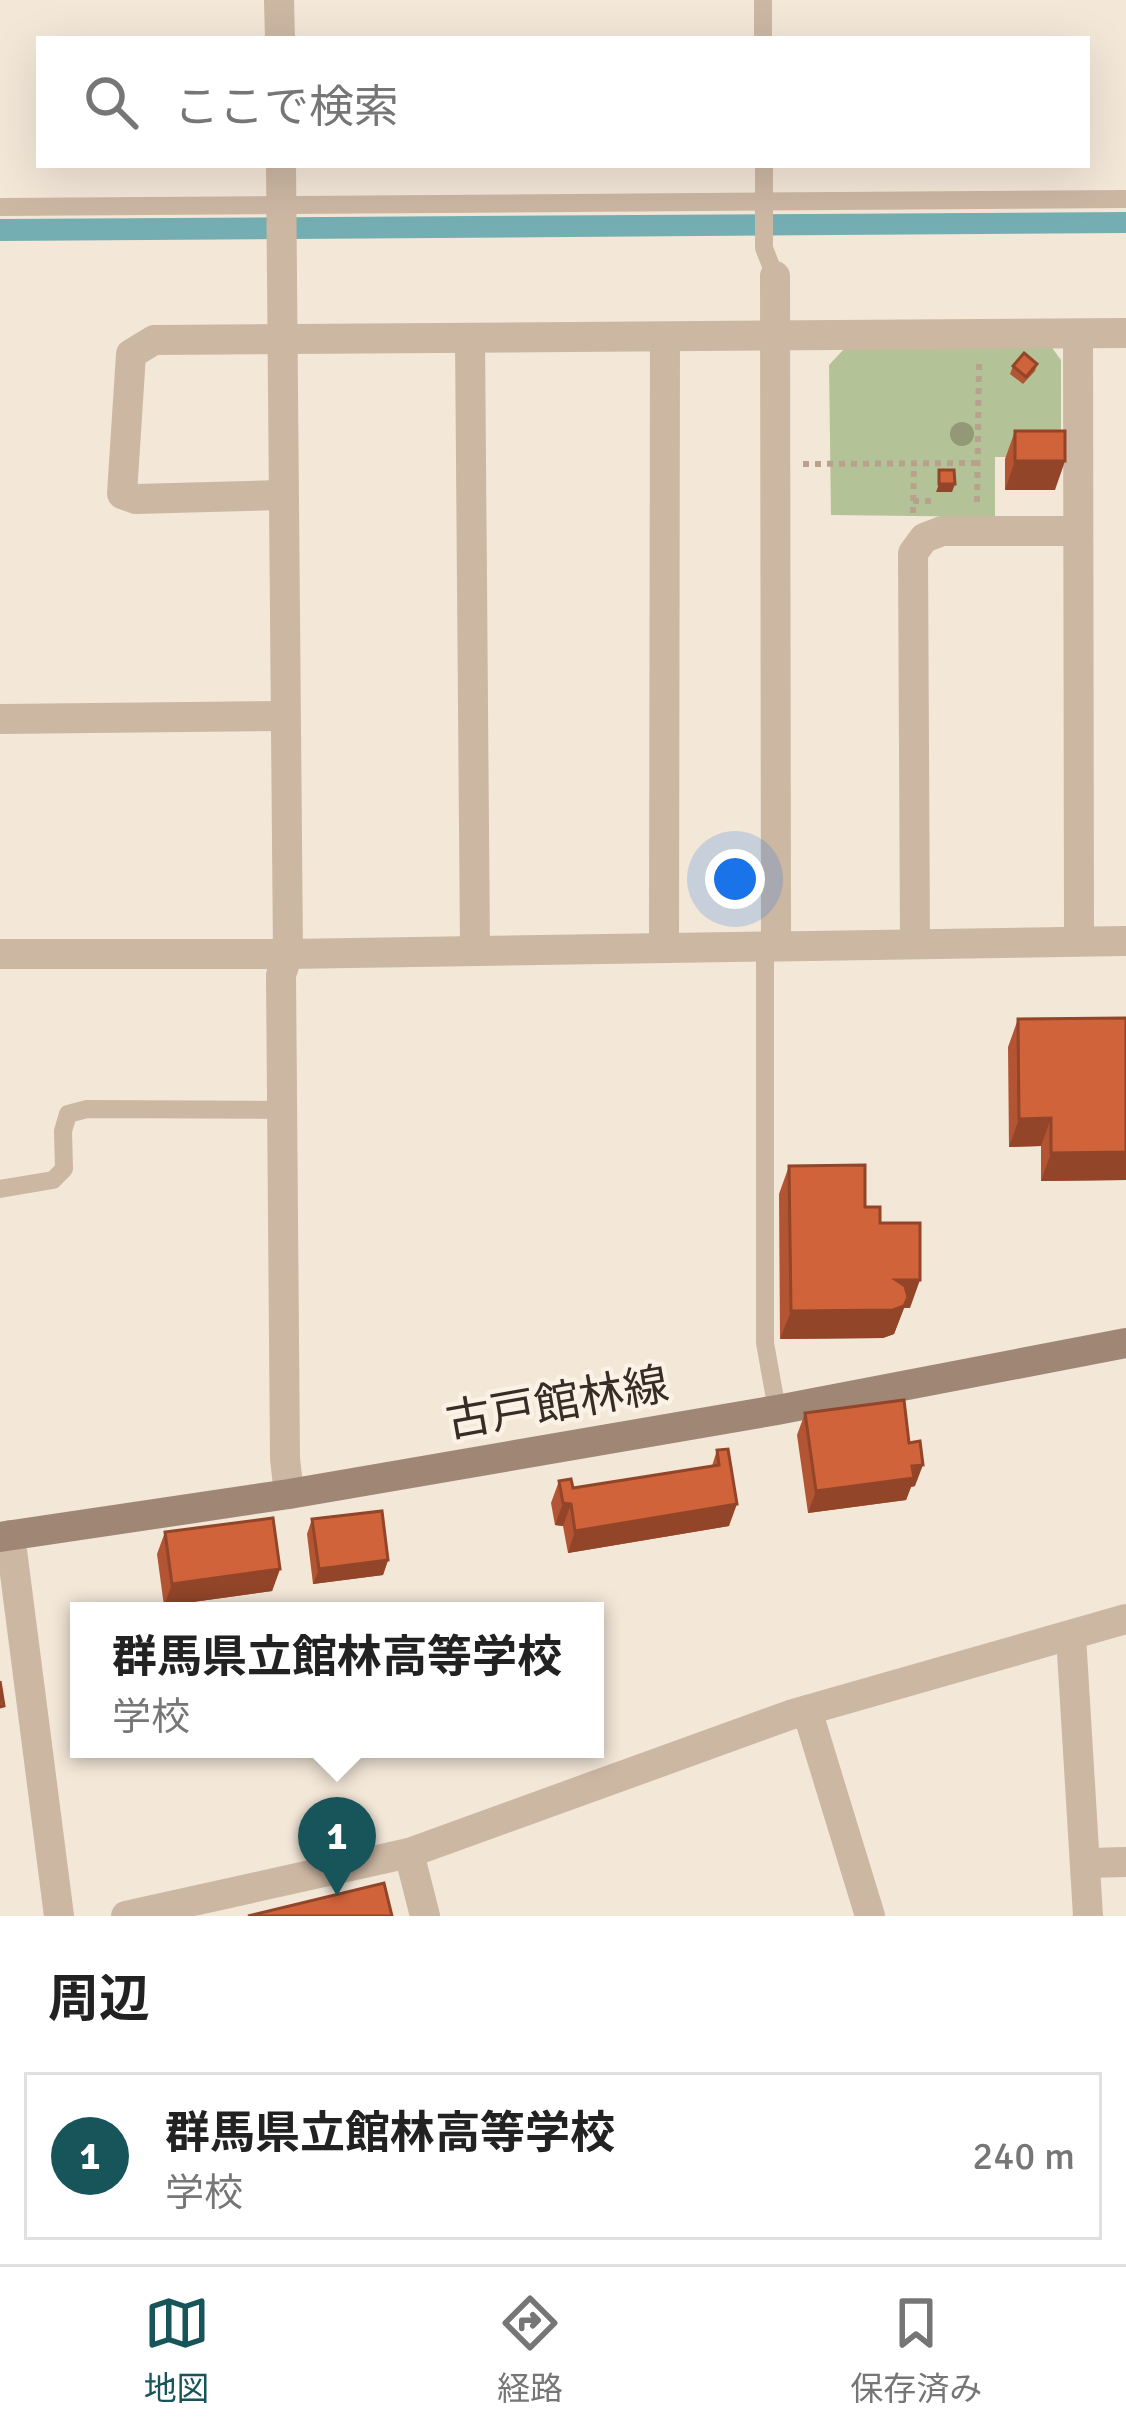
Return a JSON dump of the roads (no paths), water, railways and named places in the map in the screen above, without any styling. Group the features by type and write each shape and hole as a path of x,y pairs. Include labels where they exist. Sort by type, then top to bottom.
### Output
{"main road":[{"name":"古戸館林線","path":"5,1536 777,1410 1126,1343"}],"street":[{"path":"279,0 280,36"},
{"path":"281,168 288,954 281,975 289,1493"},
{"path":"770,262 775,337 770,944"},
{"path":"283,495 136,499 122,494 130,354 154,340 1126,333"},
{"path":"1078,334 1079,941"},
{"path":"664,946 665,337"},
{"path":"470,339 475,950"},
{"path":"915,944 913,553 924,538 942,531 1076,531"},
{"path":"0,719 285,716"},
{"path":"0,954 1126,941"},
{"path":"5,1536 58,1916"},
{"path":"126,1916 409,1853 807,1711 1126,1619"},
{"path":"1071,1636 1088,1916"},
{"path":"807,1711 870,1916"},
{"path":"409,1853 425,1916"},
{"path":"1087,1863 1126,1862"}],"lane":[{"path":"763,0 763,36"},
{"path":"764,168 770,262"},
{"path":"0,208 764,206 1126,199"},
{"path":"770,944 765,1342 777,1410"},
{"path":"0,1189 53,1180 64,1169 63,1131 68,1114 87,1109 283,1110"}],"water":[{"path":"1126,212 1126,233 0,241 0,219"}],"place":[{"name":"群馬県立館林高等学校","path":"337,1896"}]}
